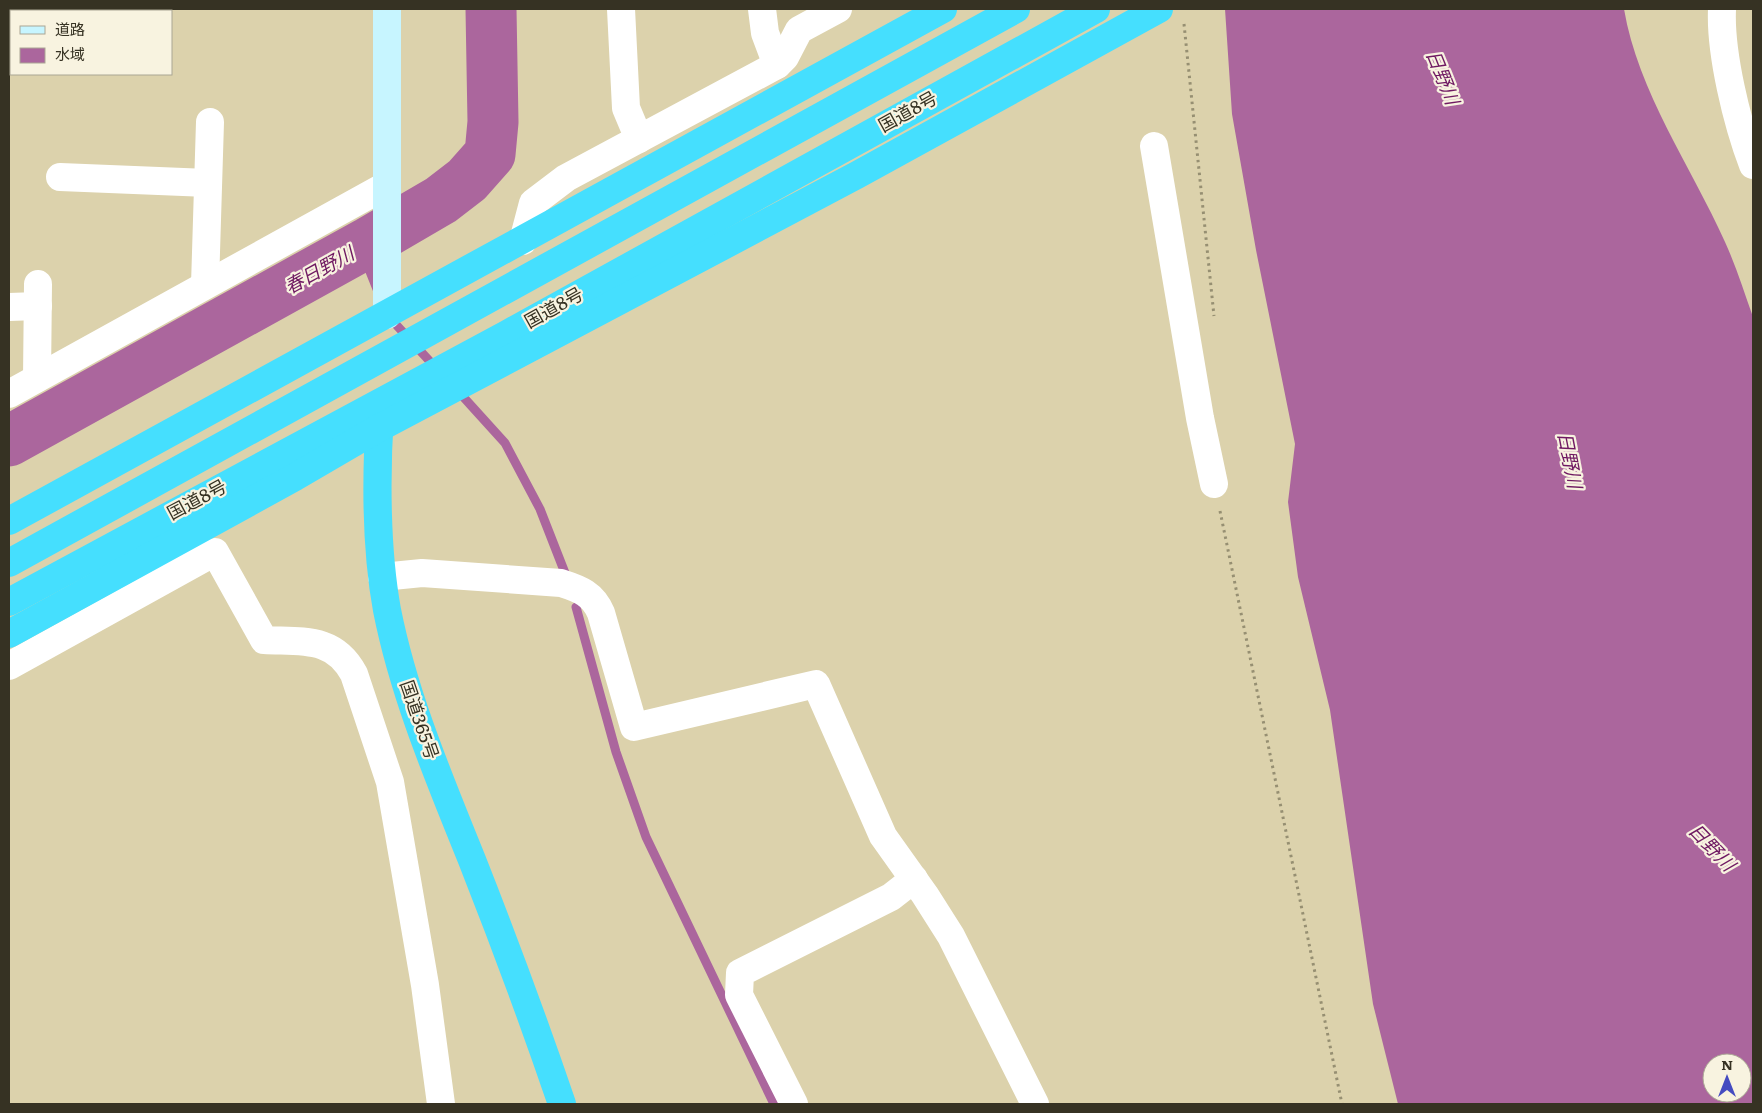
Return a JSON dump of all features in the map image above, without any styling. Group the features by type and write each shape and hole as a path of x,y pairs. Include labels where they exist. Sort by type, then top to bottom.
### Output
{"highway":[{"path":"9,521 522,241 819,75 943,9"},
{"name":"国道8号","path":"9,563 1016,9"},
{"name":"国道8号","path":"9,602 507,334 1096,9"},
{"path":"9,634 295,477 379,428 857,175 1171,13"},
{"name":"国道365号","path":"387,315 379,428 379,520 382,577 394,643 412,704 521,983 562,1104"}],"street":[{"path":"387,9 387,315"},
{"path":"621,9 626,108 638,139"},
{"path":"762,9 764,33 777,65"},
{"path":"522,241 533,203 566,178 777,65 784,57 799,30 838,9"},
{"path":"1722,9 1721,22 1730,84 1753,165"},
{"path":"205,285 210,122"},
{"path":"1154,146 1214,484"},
{"path":"60,177 208,183"},
{"path":"9,394 387,185"},
{"path":"9,307 38,295 37,378"},
{"path":"9,666 215,552 264,640 317,643 333,648 347,661 354,674 390,782 425,985 441,1104"},
{"path":"382,577 422,573 561,583 581,590 596,600 634,727 816,684 883,836 951,936 1035,1104"},
{"path":"794,1104 739,995 740,973 890,896 914,879"}],"path":[{"path":"1171,13 1184,45 1190,76 1214,320"},
{"path":"1214,484 1342,1104"}],"water":[{"name":"日野川","path":"1225,9 1624,9 1631,40 1653,99 1725,242 1753,317 1753,1104 1398,1104 1373,1004 1330,710 1298,577 1288,502 1295,444 1256,250 1232,114"}],"waterway":[{"name":"春日野川","path":"9,441 369,242 441,200 467,180 490,154 493,122 491,9"},
{"path":"369,242 369,269 377,289"},
{"path":"389,317 436,368"},
{"path":"457,390 505,443 540,509 565,573"},
{"path":"576,607 616,752 646,837 774,1104"}]}
